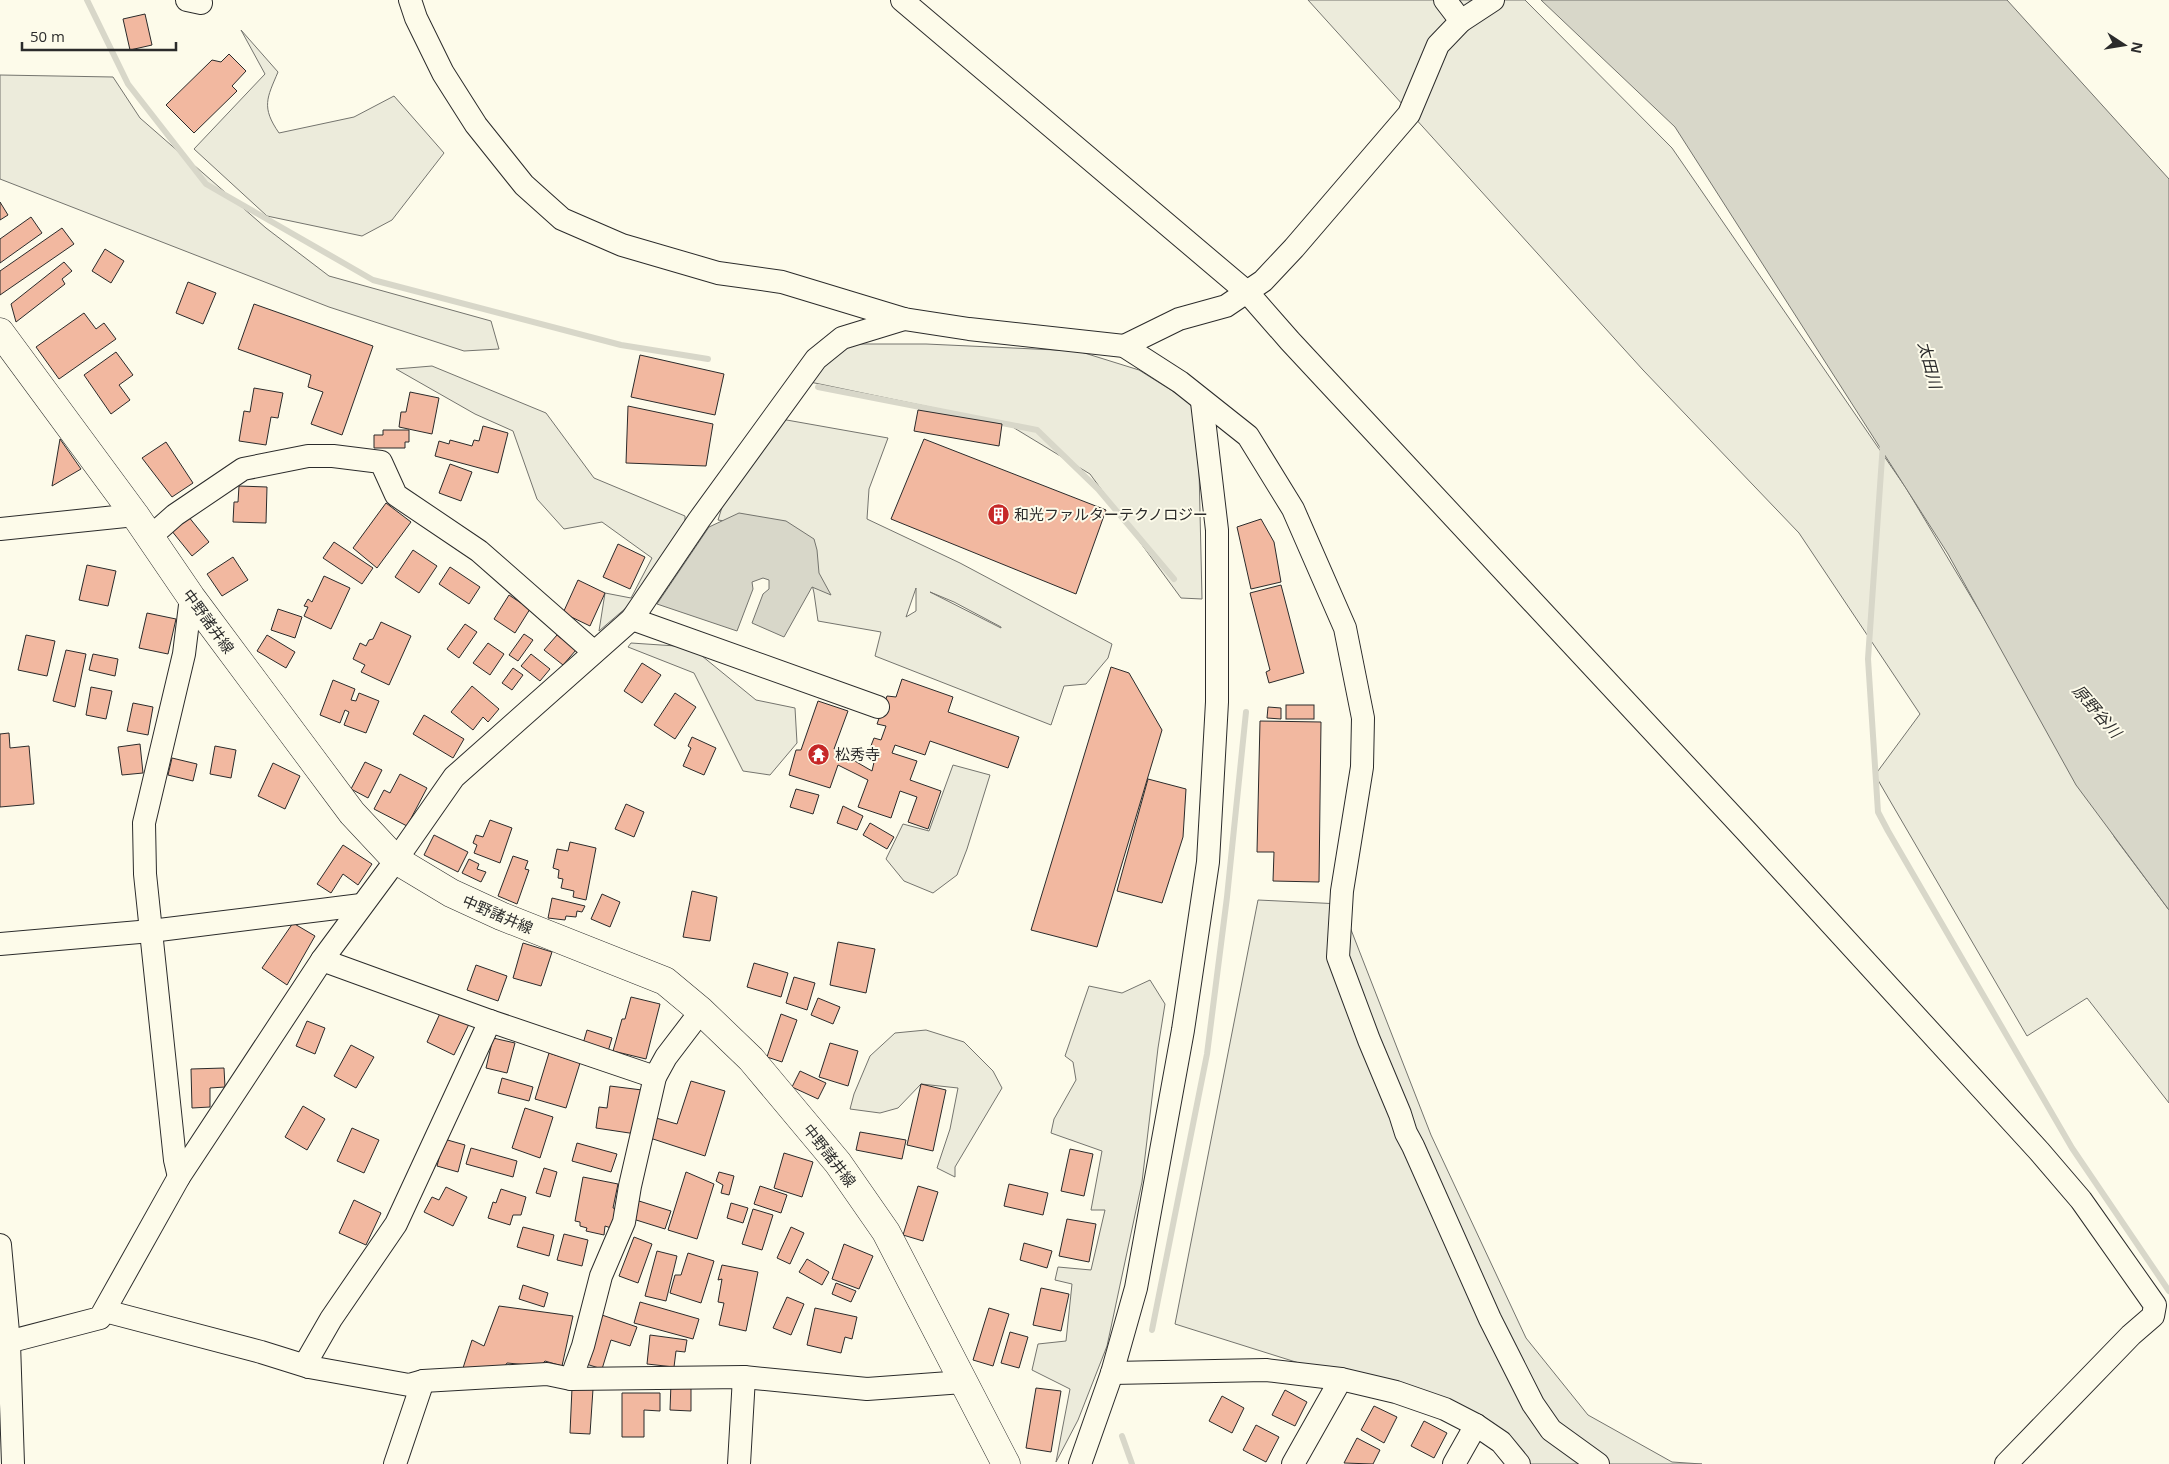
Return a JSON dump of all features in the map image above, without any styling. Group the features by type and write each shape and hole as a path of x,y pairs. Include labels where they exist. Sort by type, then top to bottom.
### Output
{"main road":[{"name":"中野諸井線","path":"0,332 135,515 191,597 352,813 396,860 450,893 501,916 664,981 701,1011 751,1059 838,1163 886,1232 1006,1464"}],"street":[{"path":"410,0 416,18 443,73 476,125 524,185 562,219 622,245 718,273 782,282 904,319 969,329 1124,346 1180,382 1202,402 1248,436 1293,509 1345,628 1363,718 1362,767 1341,904 1338,957 1344,976 1406,1133 1490,1319 1533,1404 1551,1430 1598,1464"},
{"path":"1445,0 1460,21"},
{"path":"1124,346 1179,319 1226,306 1248,293 1262,281 1294,248 1409,114 1438,45 1460,21 1494,0"},
{"path":"904,1 1248,293 1290,341 1748,833 2039,1151 2081,1200 2155,1305 2154,1316 2131,1335 2006,1464"},
{"path":"4,1344 100,1318 106,1311 179,1177 322,960 396,860 454,777 632,618 699,520 816,359 842,338 904,319"},
{"path":"1080,1464 1112,1373 1136,1288 1183,1030 1208,862 1217,702 1217,530 1202,402"},
{"path":"149,538 175,515 243,469 308,456 333,456 381,462 396,495 479,551 594,652"},
{"path":"0,529 135,515"},
{"path":"179,1177 175,1160 145,874 144,823 184,654 191,597"},
{"path":"632,618 878,707"},
{"path":"0,944 151,931 362,904"},
{"path":"322,960 490,1021 655,1077"},
{"path":"572,1380 601,1276 624,1222 630,1186 655,1077 666,1057 701,1011"},
{"path":"309,1367 308,1359 331,1319 396,1224 490,1021"},
{"path":"0,1245 4,1344 13,1464"},
{"path":"106,1311 261,1352 309,1367 409,1385 423,1381 547,1374 572,1380 744,1377 867,1389 963,1382"},
{"path":"1112,1373 1266,1370 1341,1379 1396,1392 1445,1409 1476,1424 1500,1442 1519,1464"},
{"path":"739,1464 744,1377"},
{"path":"1294,1464 1341,1379"},
{"path":"395,1464 423,1381"},
{"path":"1454,1464 1476,1424"}],"shaded area":[{"path":"1308,0 1525,0 1672,148 1906,488 2115,838 2169,910 2169,1103 2087,998 2027,1036 1875,775 1920,714 1799,533 1643,370"},
{"path":"241,30 278,72 269,96 268,109 273,124 279,133 354,117 394,96 444,153 392,220 362,236 267,216 194,149 265,74"},
{"path":"0,75 113,77 140,118 266,228 329,276 491,321 499,349 464,351 329,307 0,179"},
{"path":"845,344 926,344 1078,351 1139,370 1193,404 1198,424 1202,599 1181,598 1090,474 1006,423 810,382"},
{"path":"432,366 546,413 594,478 685,516 685,536 627,607 599,631 605,593 631,598 652,558 602,522 564,529 537,499 513,431 475,414 396,369"},
{"path":"781,419 888,438 869,489 867,519 960,563 1112,644 1108,658 1086,684 1064,686 1051,725 875,656 881,632 818,621 805,554 744,524 718,520 729,485","holes":["916,588 916,611 906,617","930,592 954,602 1001,628"]},
{"path":"631,643 691,647 756,700 795,708 797,743 770,775 743,771 694,673 628,647"},
{"path":"953,765 990,775 957,875 933,893 904,881 886,859 903,824 929,831"},
{"path":"1258,900 1341,904 1431,1135 1526,1338 1588,1415 1672,1462 1702,1464 1517,1464 1445,1409 1175,1324"},
{"path":"1150,980 1165,1004 1142,1182 1107,1346 1078,1420 1056,1462 1070,1389 1032,1370 1038,1344 1066,1341 1072,1284 1055,1280 1058,1267 1091,1270 1105,1210 1091,1210 1102,1151 1051,1133 1054,1119 1076,1080 1073,1062 1065,1056 1089,986 1122,993"},
{"path":"926,1030 964,1042 993,1071 1002,1088 955,1167 955,1177 937,1168 950,1129 958,1088 921,1084 898,1108 880,1113 850,1109 854,1094 870,1056 895,1033"}],"water":[{"path":"1541,0 2007,0 2169,179 2169,910 2076,785 1948,554 1675,127"},
{"path":"739,513 786,521 814,539 819,573 831,595 812,587 784,637 752,623 763,594 769,589 769,580 763,578 752,582 753,589 737,631 657,604 709,527"}],"building":[{"path":"145,14 152,45 130,50 123,19"},
{"path":"229,54 246,71 232,86 237,91 194,133 166,105 212,60 221,62"},
{"path":"0,202 8,215 0,220"},
{"path":"31,217 42,233 0,263 0,239"},
{"path":"62,228 74,244 0,295 0,271"},
{"path":"105,249 124,261 111,283 92,271"},
{"path":"64,262 72,271 62,279 65,284 16,322 11,304"},
{"path":"188,282 216,293 203,324 176,313"},
{"path":"254,304 373,346 342,435 311,424 323,392 308,387 311,375 238,349"},
{"path":"84,313 96,329 104,323 116,339 59,379 36,347"},
{"path":"116,352 133,375 119,385 130,400 111,414 84,375"},
{"path":"640,355 724,374 715,415 631,397"},
{"path":"254,388 283,393 278,418 271,417 266,445 239,441 244,411 250,412"},
{"path":"410,392 439,398 432,434 399,427 401,412 406,412"},
{"path":"628,406 713,424 706,466 626,463"},
{"path":"918,410 1002,424 999,446 914,431"},
{"path":"483,426 508,433 498,473 435,456 439,441 449,444 450,440 472,446 474,440 479,441"},
{"path":"383,430 409,430 409,442 405,442 405,448 374,448 374,435 383,435"},
{"path":"60,439 81,469 52,486"},
{"name":"和光ファルターテクノロジー","path":"924,439 1106,510 1076,594 891,519"},
{"path":"166,442 193,483 172,497 142,458"},
{"path":"450,464 472,472 461,501 439,493"},
{"path":"239,486 267,487 266,523 233,522 234,502 238,502"},
{"path":"386,503 411,522 377,568 353,548"},
{"path":"188,516 209,542 192,556 171,530"},
{"path":"1261,519 1274,542 1281,582 1251,589 1237,527"},
{"path":"334,542 373,568 362,584 323,558"},
{"path":"618,544 645,557 630,589 603,577"},
{"path":"413,550 437,566 419,593 395,577"},
{"path":"233,557 248,580 222,596 207,574"},
{"path":"87,565 116,571 108,606 79,600"},
{"path":"450,567 480,587 469,604 439,584"},
{"path":"324,576 350,588 331,629 304,616 308,607 304,606 308,599 312,602"},
{"path":"578,580 605,593 590,626 563,613"},
{"path":"1281,585 1304,673 1269,683 1266,672 1270,670 1250,593"},
{"path":"509,595 530,609 515,633 494,619"},
{"path":"278,609 302,617 295,638 271,630"},
{"path":"147,613 176,619 168,654 139,648"},
{"path":"381,622 411,636 389,685 361,672 365,665 353,659 360,643 366,646 369,640 373,639"},
{"path":"465,624 477,632 459,658 447,649"},
{"path":"524,634 533,640 518,661 509,655"},
{"path":"26,635 55,641 47,676 18,670"},
{"path":"267,635 295,652 286,668 257,651"},
{"path":"557,635 576,650 563,665 544,650"},
{"path":"488,643 504,654 490,675 473,663"},
{"path":"66,650 86,654 75,707 53,701"},
{"path":"93,654 118,659 115,676 89,670"},
{"path":"531,654 550,669 540,681 521,666"},
{"path":"642,663 661,675 642,703 624,691"},
{"path":"1111,667 1129,673 1162,730 1097,947 1031,930"},
{"path":"513,668 523,675 512,690 502,683"},
{"name":"松秀寺","path":"902,679 953,697 948,712 1019,737 1008,768 930,741 925,755 895,745 892,753 917,761 910,780 941,791 928,829 908,822 917,797 900,791 891,818 858,807 868,780 838,765 830,788 789,775 796,750 801,750 818,701 848,711 834,749 872,771 875,758 867,756 874,738 881,740 886,726 877,724 887,696 896,697"},
{"path":"333,680 355,689 351,700 356,701 359,693 379,701 366,733 344,725 349,712 345,710 340,723 320,715"},
{"path":"472,686 499,709 488,722 483,717 473,730 451,712"},
{"path":"91,687 112,691 106,719 86,715"},
{"path":"675,693 696,707 675,739 654,725"},
{"path":"133,703 153,707 148,735 127,731"},
{"path":"1286,705 1314,705 1314,719 1286,719"},
{"path":"1268,707 1281,708 1281,719 1267,718"},
{"path":"424,715 464,739 453,758 413,734"},
{"path":"1260,721 1321,722 1319,882 1273,881 1274,852 1257,852"},
{"path":"9,733 10,748 29,746 34,804 0,807 0,734"},
{"path":"692,737 716,748 704,775 683,766 691,748 688,746"},
{"path":"140,744 143,773 122,775 118,747"},
{"path":"215,746 236,750 231,778 210,774"},
{"path":"172,758 197,764 193,781 168,775"},
{"path":"365,762 382,770 368,798 351,789"},
{"path":"273,763 300,776 285,809 258,796"},
{"path":"400,774 427,788 407,826 374,809 384,790 390,793"},
{"path":"1148,779 1186,789 1183,837 1162,903 1117,891"},
{"path":"796,789 819,795 813,814 790,807"},
{"path":"626,804 644,812 634,837 615,829"},
{"path":"843,806 863,816 857,830 837,823"},
{"path":"490,820 512,828 500,863 474,853 477,845 473,843 476,835 483,837"},
{"path":"870,823 894,837 887,849 863,835"},
{"path":"434,835 468,852 458,872 424,855"},
{"path":"570,842 596,848 586,900 573,897 574,891 561,888 563,879 558,878 559,870 553,868 557,849 568,851"},
{"path":"343,845 372,864 358,885 343,874 331,893 317,884"},
{"path":"513,856 528,861 525,869 529,870 517,904 498,896"},
{"path":"469,859 479,864 477,869 486,872 481,882 462,873"},
{"path":"692,891 717,897 710,941 683,937"},
{"path":"602,894 620,902 610,927 591,919"},
{"path":"552,898 585,906 582,912 577,911 576,917 566,916 565,920 548,918"},
{"path":"293,923 315,936 287,985 262,968"},
{"path":"838,942 875,949 866,993 830,985"},
{"path":"523,943 552,952 541,986 513,978"},
{"path":"754,963 788,973 781,997 747,987"},
{"path":"476,965 507,976 498,1001 467,990"},
{"path":"794,977 815,983 807,1010 786,1003"},
{"path":"631,997 660,1004 646,1059 613,1051 622,1019 625,1019"},
{"path":"818,998 840,1007 833,1024 811,1015"},
{"path":"442,1009 470,1022 454,1055 427,1042"},
{"path":"781,1014 797,1020 782,1062 767,1057"},
{"path":"307,1021 325,1028 315,1054 296,1046"},
{"path":"587,1030 612,1038 607,1055 582,1047"},
{"path":"493,1038 515,1043 507,1073 486,1068"},
{"path":"830,1043 858,1051 848,1086 819,1077"},
{"path":"351,1045 374,1057 356,1088 334,1076"},
{"path":"549,1053 580,1063 566,1108 535,1099"},
{"path":"224,1068 225,1087 210,1088 210,1107 192,1108 191,1069"},
{"path":"800,1071 826,1083 818,1099 792,1087"},
{"path":"502,1078 533,1087 529,1101 498,1093"},
{"path":"691,1081 725,1091 705,1156 650,1138 656,1118 677,1124"},
{"path":"921,1084 946,1090 933,1151 907,1145"},
{"path":"610,1086 642,1090 636,1134 596,1128 599,1107 607,1108"},
{"path":"303,1106 325,1119 307,1150 285,1137"},
{"path":"525,1108 553,1117 540,1158 512,1148"},
{"path":"352,1128 379,1140 364,1173 337,1161"},
{"path":"860,1132 906,1140 902,1159 856,1150"},
{"path":"444,1139 465,1145 458,1172 437,1166"},
{"path":"577,1143 617,1154 611,1172 572,1161"},
{"path":"471,1148 517,1161 513,1177 466,1164"},
{"path":"1070,1149 1093,1154 1084,1196 1061,1191"},
{"path":"784,1153 813,1162 802,1197 774,1188"},
{"path":"544,1168 557,1172 550,1197 536,1193"},
{"path":"686,1172 714,1184 697,1239 668,1230"},
{"path":"719,1172 734,1176 729,1195 721,1193 723,1185 716,1181"},
{"path":"583,1177 618,1184 613,1208 620,1210 618,1220 613,1219 611,1228 605,1226 604,1235 586,1231 587,1228 580,1226 580,1222 575,1221"},
{"path":"1009,1184 1048,1193 1043,1215 1004,1206"},
{"path":"760,1186 787,1195 781,1213 754,1204"},
{"path":"918,1186 938,1192 923,1241 903,1235"},
{"path":"446,1187 467,1197 453,1226 424,1212 432,1197 439,1200"},
{"path":"501,1189 526,1197 521,1215 513,1215 510,1225 488,1218 493,1202 496,1203"},
{"path":"354,1200 381,1213 366,1245 339,1233"},
{"path":"639,1201 671,1211 665,1229 633,1219"},
{"path":"731,1203 748,1208 743,1223 727,1218"},
{"path":"753,1209 773,1215 762,1250 742,1244"},
{"path":"1067,1219 1096,1224 1089,1262 1059,1256"},
{"path":"523,1227 554,1235 549,1256 517,1247"},
{"path":"791,1227 804,1233 790,1264 777,1258"},
{"path":"564,1234 588,1240 582,1266 557,1260"},
{"path":"634,1237 652,1244 638,1283 619,1276"},
{"path":"1024,1243 1052,1251 1047,1268 1020,1260"},
{"path":"844,1244 873,1256 859,1289 832,1279"},
{"path":"657,1251 677,1256 666,1301 645,1296"},
{"path":"688,1253 714,1261 701,1303 670,1293 675,1275 681,1275"},
{"path":"807,1259 829,1272 822,1285 799,1272"},
{"path":"722,1265 758,1272 746,1331 719,1325 724,1303 718,1302 722,1279 718,1280"},
{"path":"836,1283 856,1291 851,1302 832,1294"},
{"path":"523,1285 548,1293 544,1307 519,1299"},
{"path":"1041,1288 1069,1294 1061,1331 1033,1325"},
{"path":"787,1297 804,1304 791,1335 773,1328"},
{"path":"640,1302 699,1319 693,1339 634,1323"},
{"path":"499,1306 573,1316 562,1366 545,1361 540,1366 507,1363 504,1367 463,1368 472,1340 484,1346"},
{"path":"815,1308 857,1317 852,1339 845,1337 841,1353 807,1345"},
{"path":"989,1308 1009,1314 993,1366 973,1360"},
{"path":"599,1314 637,1327 630,1346 611,1340 602,1369 583,1363"},
{"path":"1010,1332 1028,1337 1019,1368 1001,1363"},
{"path":"650,1335 687,1340 685,1352 676,1351 674,1367 647,1364"},
{"path":"671,1383 691,1384 691,1411 670,1410"},
{"path":"572,1388 593,1389 590,1434 570,1433"},
{"path":"1036,1388 1061,1391 1051,1452 1026,1448"},
{"path":"1285,1390 1307,1402 1295,1426 1272,1415"},
{"path":"622,1393 660,1393 660,1411 644,1410 644,1437 622,1437"},
{"path":"1222,1396 1244,1408 1232,1433 1209,1421"},
{"path":"1374,1406 1397,1417 1384,1443 1361,1430"},
{"path":"1424,1421 1447,1433 1434,1458 1411,1446"},
{"path":"1256,1425 1279,1437 1266,1462 1243,1450"},
{"path":"1357,1438 1380,1450 1373,1464 1344,1463"}],"waterway":[{"path":"87,0 128,84 206,184 373,280 621,345 708,359"},
{"path":"818,387 1037,430 1098,489 1174,579"},
{"path":"1883,443 1868,659 1878,812 2072,1148 2169,1291"},
{"path":"1152,1330 1207,1054 1227,897 1246,712"},
{"path":"1122,1436 1132,1464"}],"place":[{"name":"和光ファルターテクノロジー","path":"998,514"},
{"name":"松秀寺","path":"819,754"}],"water label":[{"name":"太田川","path":"1930,365"},
{"name":"原野谷川","path":"2097,711"}]}
